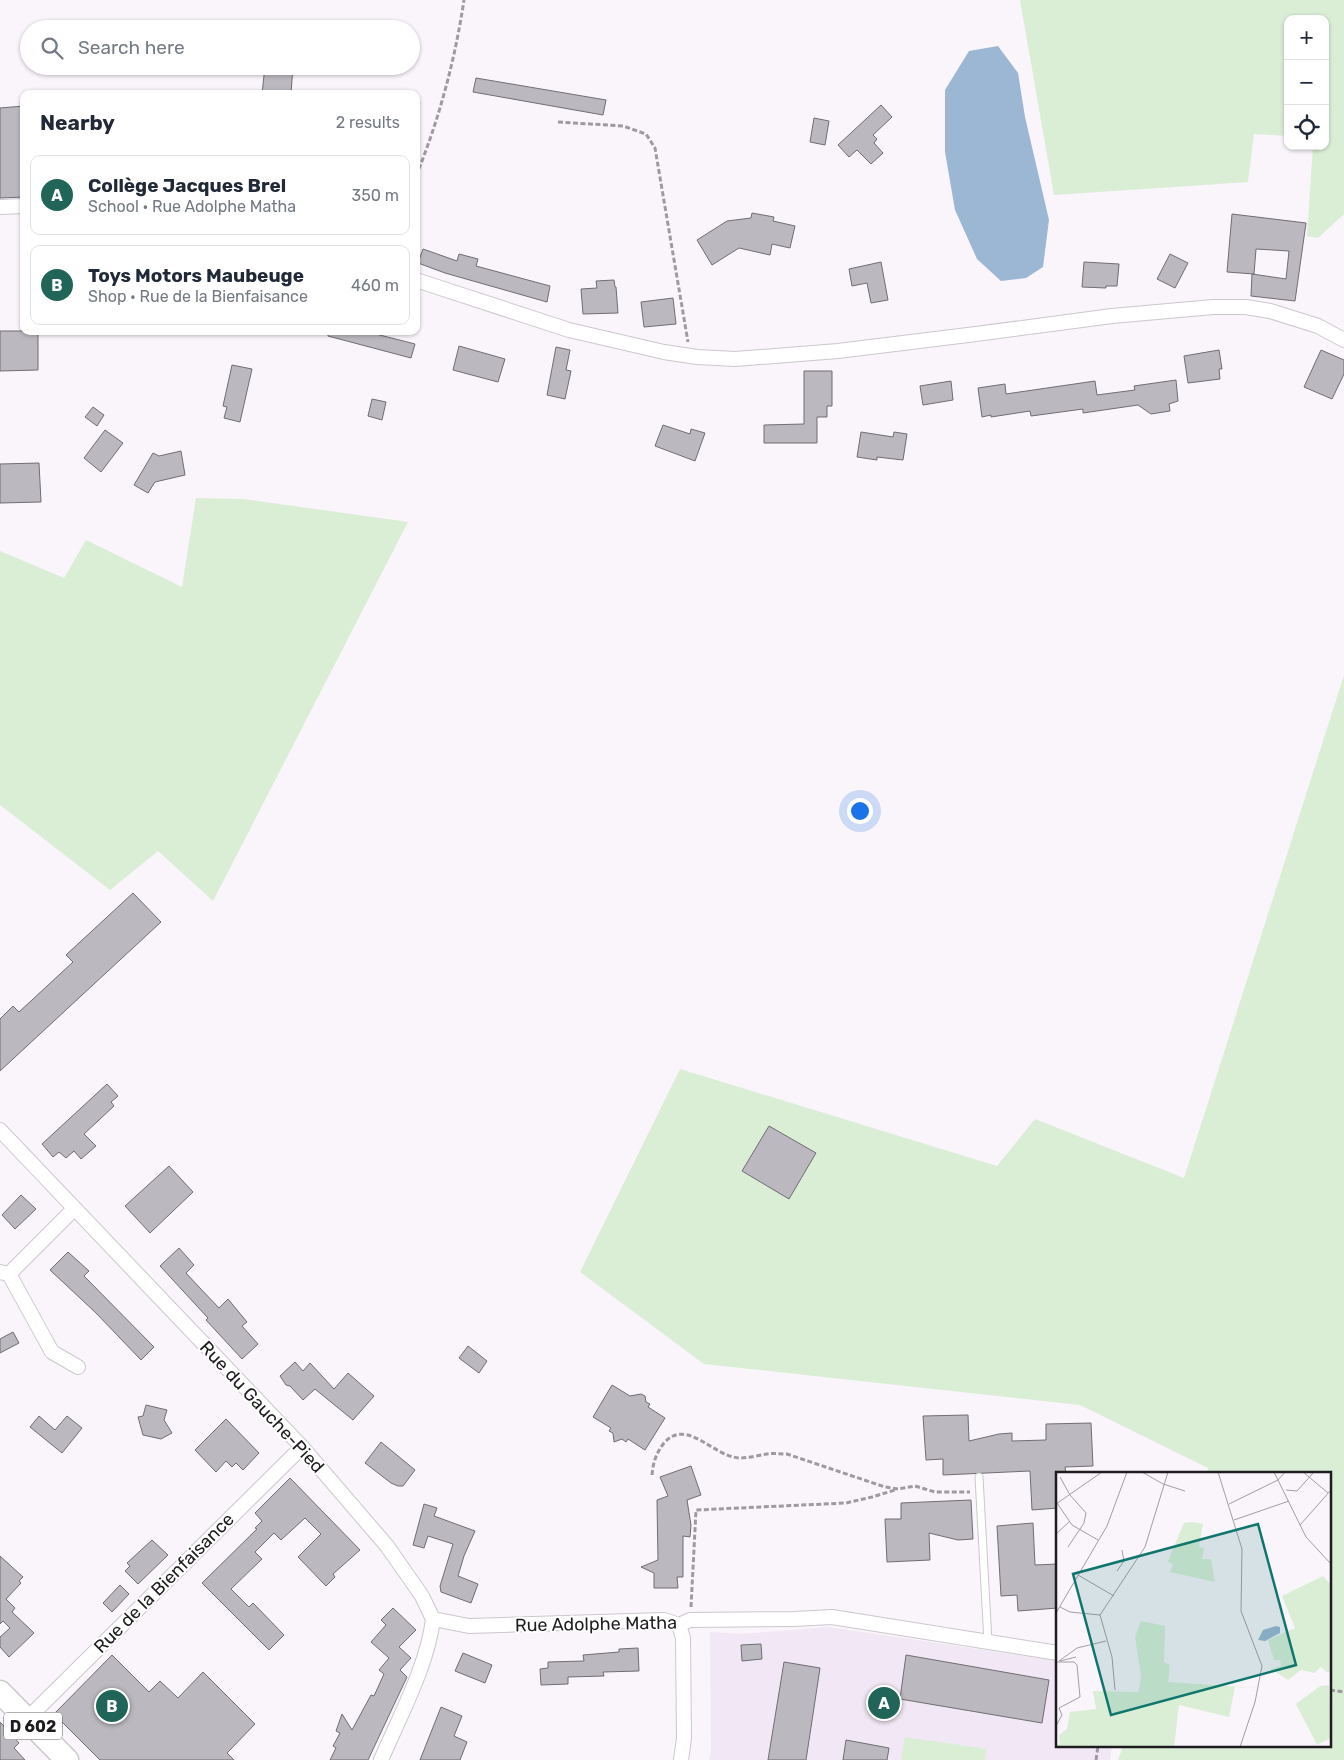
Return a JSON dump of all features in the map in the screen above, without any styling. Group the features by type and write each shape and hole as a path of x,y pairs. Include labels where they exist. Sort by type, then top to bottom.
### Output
{"main road":[{"name":"D 602","path":"0,1692 66,1760"}],"street":[{"path":"0,207 20,206"},
{"path":"420,281 569,330 664,352 735,359 838,351 1112,316 1213,307 1246,307 1270,310 1318,326 1344,340"},
{"name":"Rue du Gauche-Pied","path":"0,1130 302,1447 387,1546 422,1596 433,1619"},
{"path":"74,1209 5,1273 52,1352 78,1367"},
{"name":"Rue de la Bienfaisance","path":"27,1719 302,1447"},
{"name":"Rue Adolphe Matha","path":"433,1619 469,1626 664,1620 685,1622 794,1620 832,1617 1056,1653"},
{"path":"381,1760 413,1687 431,1633 433,1619"},
{"path":"681,1760 684,1738 683,1638 685,1622"}],"lane":[{"path":"979,1477 988,1642"}],"path":[{"path":"420,166 432,138 459,31 464,0"},
{"path":"558,122 623,126 646,134 655,148 690,355"},
{"path":"652,1475 653,1464 658,1450 671,1436 685,1433 722,1454 740,1458 771,1453 787,1454 885,1487 898,1489"},
{"path":"685,1622 696,1510 846,1503 915,1486 935,1492 980,1492"}],"shaded area":[{"path":"829,1627 1056,1661 1056,1748 1112,1748 1110,1760 709,1760 711,1752 710,1632 740,1634"}],"green space":[{"path":"1020,0 1344,0 1344,214 1318,238 1307,236 1313,150 1329,150 1329,15 1284,15 1284,136 1254,134 1248,182 1054,195"},
{"path":"196,498 244,499 408,522 213,901 158,851 110,890 0,805 0,551 64,578 86,540 182,587"},
{"path":"1344,675 1344,1760 1118,1760 1122,1748 1332,1748 1332,1472 1207,1472 1208,1468 1080,1405 704,1364 580,1272 680,1069 997,1166 1035,1119 1184,1178"},
{"path":"905,1737 987,1749 985,1760 901,1760"}],"water":[{"path":"998,46 1018,73 1025,117 1049,220 1043,267 1026,278 1001,281 977,259 955,210 945,152 945,90 969,51"}],"building":[{"path":"264,75 292,75 291,90 262,90"},
{"path":"476,78 606,100 603,115 473,92"},
{"path":"881,105 892,117 873,135 877,139 874,143 883,153 871,164 857,150 849,157 838,145"},
{"path":"20,106 20,197 0,198 0,108"},
{"path":"814,118 829,121 825,145 810,142"},
{"path":"752,213 774,217 773,221 795,226 790,248 772,244 770,255 739,248 712,265 697,240 727,221 751,218"},
{"path":"1232,214 1306,223 1295,301 1251,296 1252,274 1286,279 1289,251 1256,249 1254,274 1227,272"},
{"path":"423,249 457,261 459,254 478,259 476,266 550,286 547,302 445,273 420,264"},
{"path":"1170,254 1188,263 1175,288 1157,279"},
{"path":"881,262 888,300 871,303 867,283 852,286 849,269"},
{"path":"1084,262 1119,264 1117,286 1106,286 1106,288 1082,287"},
{"path":"614,280 618,313 583,314 581,289 597,288 596,281"},
{"path":"673,298 676,324 644,327 641,302"},
{"path":"0,331 20,331 20,335 38,335 38,370 0,371"},
{"path":"380,335 415,344 411,358 328,336"},
{"path":"459,346 505,359 498,382 453,370"},
{"path":"556,347 570,350 566,370 571,371 565,399 547,395"},
{"path":"1219,350 1222,369 1219,369 1220,379 1188,383 1184,356"},
{"path":"1321,350 1344,360 1344,374 1332,399 1304,387"},
{"path":"232,365 252,369 240,422 224,418 227,407 223,406"},
{"path":"804,371 832,371 832,406 827,406 827,417 817,417 817,443 764,443 764,425 804,424"},
{"path":"1176,380 1178,401 1169,404 1170,411 1151,414 1138,405 1083,413 1083,409 1031,416 1030,411 982,417 978,388 1005,384 1006,394 1095,381 1097,395 1135,390 1134,386"},
{"path":"951,381 953,400 923,405 920,386"},
{"path":"372,399 386,402 382,420 368,416"},
{"path":"93,407 104,415 97,426 85,417"},
{"path":"663,425 690,434 691,429 705,433 695,461 655,446"},
{"path":"105,430 123,443 101,472 84,458"},
{"path":"861,432 893,437 894,432 907,434 903,460 877,457 877,460 857,457"},
{"path":"181,451 185,475 155,482 148,493 134,485 153,453 159,456"},
{"path":"39,463 41,502 0,503 0,464"},
{"path":"133,893 161,922 0,1071 0,1019 13,1006 19,1012 73,962 66,955"},
{"path":"107,1084 118,1096 111,1102 114,1106 84,1134 96,1146 81,1159 74,1151 66,1158 59,1152 53,1157 42,1144"},
{"path":"769,1126 816,1153 789,1199 742,1171"},
{"path":"169,1166 193,1192 150,1233 125,1206"},
{"path":"21,1195 36,1209 15,1229 2,1215"},
{"path":"179,1248 194,1265 186,1273 219,1308 228,1299 247,1322 242,1326 258,1344 242,1359 206,1320 208,1318 160,1266"},
{"path":"68,1252 89,1271 84,1276 154,1347 141,1360 96,1313 50,1270"},
{"path":"13,1332 19,1343 0,1353 0,1339"},
{"path":"468,1346 487,1361 479,1373 459,1358"},
{"path":"295,1362 303,1371 310,1363 334,1389 348,1373 374,1396 353,1420 315,1389 303,1400 290,1386 286,1385 280,1376"},
{"path":"612,1385 630,1396 641,1394 645,1396 646,1402 650,1404 648,1407 665,1418 645,1450 628,1439 626,1442 622,1439 614,1442 613,1433 609,1431 611,1428 593,1417"},
{"path":"146,1405 167,1410 164,1420 172,1433 161,1439 143,1435 138,1417 143,1416"},
{"path":"968,1415 969,1441 1012,1433 1012,1441 1046,1440 1046,1424 1091,1423 1093,1466 1065,1467 1066,1472 1056,1472 1056,1508 1032,1510 1030,1471 943,1475 943,1459 926,1460 923,1416"},
{"path":"39,1416 55,1430 67,1416 82,1428 62,1453 30,1427"},
{"path":"226,1419 259,1453 243,1470 236,1463 232,1467 226,1461 216,1472 195,1450"},
{"path":"381,1442 415,1470 403,1486 391,1483 365,1463"},
{"path":"691,1466 701,1495 687,1500 691,1525 690,1537 683,1536 683,1577 677,1577 678,1588 654,1588 654,1573 641,1567 658,1560 657,1500 668,1496 660,1477"},
{"path":"290,1478 360,1550 333,1574 335,1577 326,1586 298,1557 321,1534 305,1518 281,1540 274,1533 255,1552 262,1559 231,1589 249,1607 253,1603 284,1635 269,1650 202,1583 257,1529 255,1528 262,1521 255,1513"},
{"path":"971,1500 973,1539 958,1540 929,1533 930,1560 887,1562 885,1519 901,1519 901,1503"},
{"path":"424,1504 437,1508 434,1516 475,1531 458,1576 478,1584 471,1603 441,1592 440,1586 453,1544 428,1536 424,1548 413,1545"},
{"path":"1033,1523 1035,1565 1056,1564 1056,1608 1018,1611 1017,1595 1001,1596 997,1526"},
{"path":"152,1540 168,1555 138,1584 125,1571 130,1566 127,1563"},
{"path":"0,1556 23,1577 19,1581 21,1583 6,1599 15,1608 12,1612 34,1633 9,1657 0,1647 0,1637 10,1628 3,1621 0,1624"},
{"path":"120,1585 129,1594 112,1612 103,1603"},
{"path":"393,1608 416,1630 399,1647 411,1658 400,1670 407,1677 368,1760 330,1760 336,1748 333,1746 340,1733 336,1731 342,1714 352,1730 371,1695 374,1696 384,1674 379,1670 389,1658 371,1642 386,1625 381,1620"},
{"path":"761,1644 762,1659 742,1661 741,1645"},
{"path":"638,1648 639,1671 603,1672 604,1676 568,1677 568,1684 541,1685 540,1669 548,1668 548,1662 584,1661 583,1655 619,1652 619,1649"},
{"path":"463,1653 492,1665 485,1683 455,1671"},
{"path":"112,1655 149,1692 160,1681 178,1698 203,1672 255,1724 227,1753 234,1760 100,1760 54,1714"},
{"path":"906,1655 1049,1680 1042,1723 900,1699"},
{"path":"784,1662 820,1668 806,1760 768,1760"},
{"path":"441,1707 462,1716 454,1736 467,1742 460,1760 420,1760"},
{"path":"0,1722 19,1743 14,1748 25,1760 0,1760"},
{"path":"846,1740 889,1748 887,1760 843,1760"}],"place":[{"name":"Collège Jacques Brel","path":"884,1703"},
{"name":"Toys Motors Maubeuge","path":"112,1706"}]}
